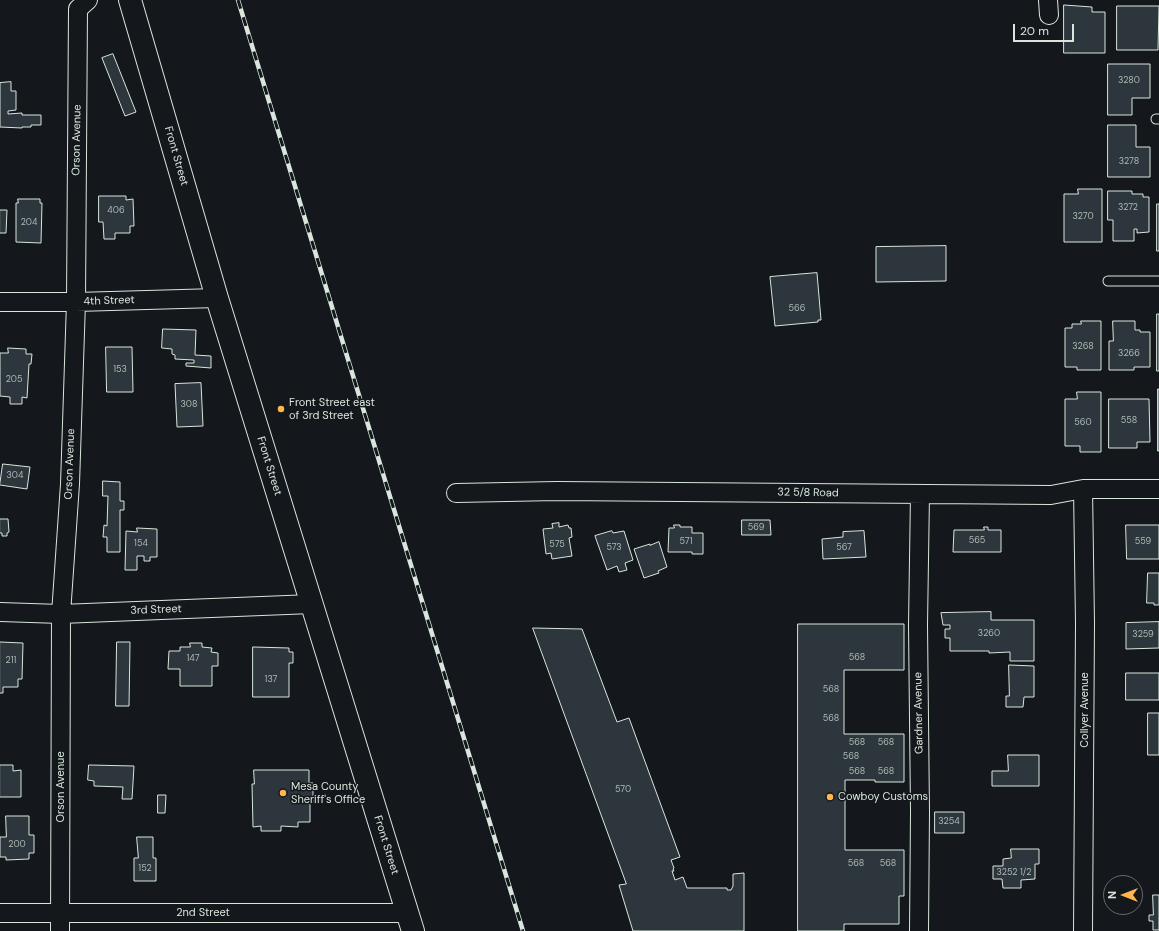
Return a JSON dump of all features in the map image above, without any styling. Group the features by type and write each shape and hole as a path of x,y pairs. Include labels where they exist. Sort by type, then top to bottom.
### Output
{"street":[{"name":"Orson Avenue","path":"60,931 61,614 70,484 76,302 78,9 88,0"},
{"name":"Front Street","path":"130,0 217,298 410,922"},
{"name":"4th Street","path":"0,302 76,302 217,298"},
{"name":"32 5/8 Road","path":"456,493 557,490 1051,495 1083,489 1159,489"},
{"name":"Collyer Avenue","path":"1083,489 1085,623 1083,931"},
{"name":"Gardner Avenue","path":"919,931 920,812 918,625 920,494"},
{"name":"3rd Street","path":"0,612 61,614 312,604"},
{"name":"2nd Street","path":"0,913 60,913 410,922"}],"lane":[{"path":"1108,281 1159,281"}],"building":[{"path":"1064,5 1092,7 1092,12 1105,12 1105,53 1064,53"},
{"path":"1117,6 1159,6 1158,50 1117,50"},
{"path":"113,54 136,112 125,116 102,58"},
{"path":"1108,64 1150,64 1150,98 1132,98 1132,115 1108,115"},
{"path":"11,82 11,91 16,91 16,110 8,111 8,114 22,113 22,115 41,115 41,125 31,125 31,127 22,128 0,127 0,83"},
{"path":"1108,125 1136,125 1136,147 1150,147 1150,177 1108,177"},
{"path":"1078,189 1102,189 1102,242 1064,242 1064,194 1078,194"},
{"path":"1108,191 1132,191 1132,194 1143,194 1143,197 1149,197 1149,232 1137,233 1137,229 1134,229 1134,241 1113,241 1113,220 1108,220"},
{"path":"99,196 126,196 126,200 133,199 134,226 130,226 130,233 115,233 115,239 104,239 103,222 99,222"},
{"path":"18,199 40,199 40,203 42,203 41,243 16,242 16,203 18,203"},
{"path":"1157,204 1159,204 1159,251 1157,251"},
{"path":"0,210 7,210 6,233 0,233"},
{"path":"946,246 946,281 876,282 876,247"},
{"path":"817,273 821,320 818,320 818,322 775,326 770,277"},
{"path":"1157,314 1159,314 1159,371 1157,371"},
{"path":"1081,321 1101,321 1101,370 1077,370 1077,367 1065,367 1065,328 1072,328 1072,324 1081,324"},
{"path":"1113,321 1135,321 1135,330 1140,330 1140,332 1150,332 1150,367 1134,367 1134,370 1109,370 1109,341 1113,341"},
{"path":"163,329 196,330 195,355 211,356 211,368 186,366 186,363 194,363 194,360 175,359 175,355 172,354 172,349 162,348"},
{"path":"106,347 132,347 133,392 107,392"},
{"path":"8,348 26,349 26,354 32,354 31,364 29,364 27,398 22,397 22,404 10,404 10,397 0,396 0,353 8,353"},
{"path":"201,383 203,426 177,427 175,384"},
{"path":"1159,389 1159,451 1158,451"},
{"path":"1077,392 1101,392 1101,452 1080,452 1080,446 1065,446 1065,399 1077,399"},
{"path":"1109,399 1149,399 1150,442 1137,442 1137,448 1109,448"},
{"path":"3,464 30,467 27,489 0,485"},
{"path":"103,481 120,482 120,501 124,501 124,510 120,510 120,552 107,552 107,537 103,537 104,525 107,526 108,496 103,496"},
{"path":"0,519 8,519 9,532 7,533 7,536 2,536 2,533 0,533"},
{"path":"742,520 770,520 771,535 742,535"},
{"path":"559,523 559,527 568,525 569,528 571,528 572,537 569,538 572,556 552,559 551,553 546,554 543,529 553,528 552,524"},
{"path":"674,525 680,525 680,527 692,527 692,533 703,533 703,554 692,554 692,552 668,552 669,528 674,528"},
{"path":"1126,525 1159,525 1159,559 1127,559"},
{"path":"984,527 988,527 988,530 1001,530 1001,552 953,552 954,530 984,530"},
{"path":"137,528 157,529 157,557 150,557 150,561 144,561 144,556 137,556 137,570 125,570 126,531 137,532"},
{"path":"612,531 613,533 624,531 633,560 625,563 627,570 619,572 617,566 607,570 595,536"},
{"path":"864,531 866,557 823,559 822,539 843,537 843,532"},
{"path":"659,542 667,567 658,571 659,573 644,578 634,549"},
{"path":"1148,573 1159,573 1159,605 1147,603"},
{"path":"991,612 991,620 1034,620 1034,661 1010,661 1010,652 989,653 989,651 950,651 950,638 945,638 945,629 950,629 950,625 943,625 941,613"},
{"path":"1159,622 1159,648 1126,649 1126,623"},
{"path":"798,624 904,624 904,670 844,670 844,734 904,734 904,782 845,780 845,850 904,850 904,896 899,896 899,924 844,924 844,931 798,931"},
{"path":"533,628 582,629 617,722 629,718 680,857 671,860 674,868 674,871 672,871 675,880 683,877 687,888 727,888 727,890 731,890 733,886 733,874 744,873 744,931 633,931 619,885 626,884"},
{"path":"0,642 23,643 22,679 18,679 18,687 3,687 3,693 0,693"},
{"path":"117,642 130,642 129,706 116,706"},
{"path":"190,643 202,643 202,647 212,648 211,652 218,653 218,666 212,666 212,686 180,686 180,669 168,669 169,651 180,651 180,647 190,647"},
{"path":"253,647 289,648 289,652 293,652 293,663 289,663 289,697 253,697"},
{"path":"1009,665 1034,666 1034,697 1024,697 1023,707 1006,707 1006,696 1009,696"},
{"path":"1126,673 1159,673 1159,700 1126,700"},
{"path":"1148,713 1159,713 1159,755 1148,755"},
{"path":"1008,755 1039,755 1039,786 992,786 992,771 1008,771"},
{"path":"0,765 13,765 13,771 21,770 21,797 0,797"},
{"path":"89,765 134,766 132,799 122,799 123,787 94,786 94,781 88,780"},
{"name":"Mesa County Sheriff's Office","path":"254,770 309,770 309,783 313,783 313,803 310,803 310,822 298,822 298,827 281,826 281,831 261,831 261,826 253,827 252,784 254,784"},
{"path":"158,795 166,795 165,813 158,813"},
{"path":"935,812 964,812 964,833 935,833"},
{"path":"6,816 29,816 29,835 34,835 34,853 29,853 29,859 6,860 6,857 0,857 0,837 6,837"},
{"path":"137,837 153,837 153,858 156,858 156,881 134,881 134,858 138,858"},
{"path":"1011,849 1039,849 1039,864 1035,864 1035,879 1021,880 1021,888 1003,888 1002,879 993,879 993,866 1003,866 1003,859 1011,858"},
{"path":"1153,895 1159,895 1159,930 1153,930 1153,921 1149,921 1149,915 1153,915"}],"railway":[{"path":"238,0 523,931"}],"place":[{"name":"Front Street east of 3rd Street","path":"281,409"},
{"name":"Mesa County Sheriff's Office","path":"283,793"},
{"name":"Cowboy Customs","path":"830,797"}]}
